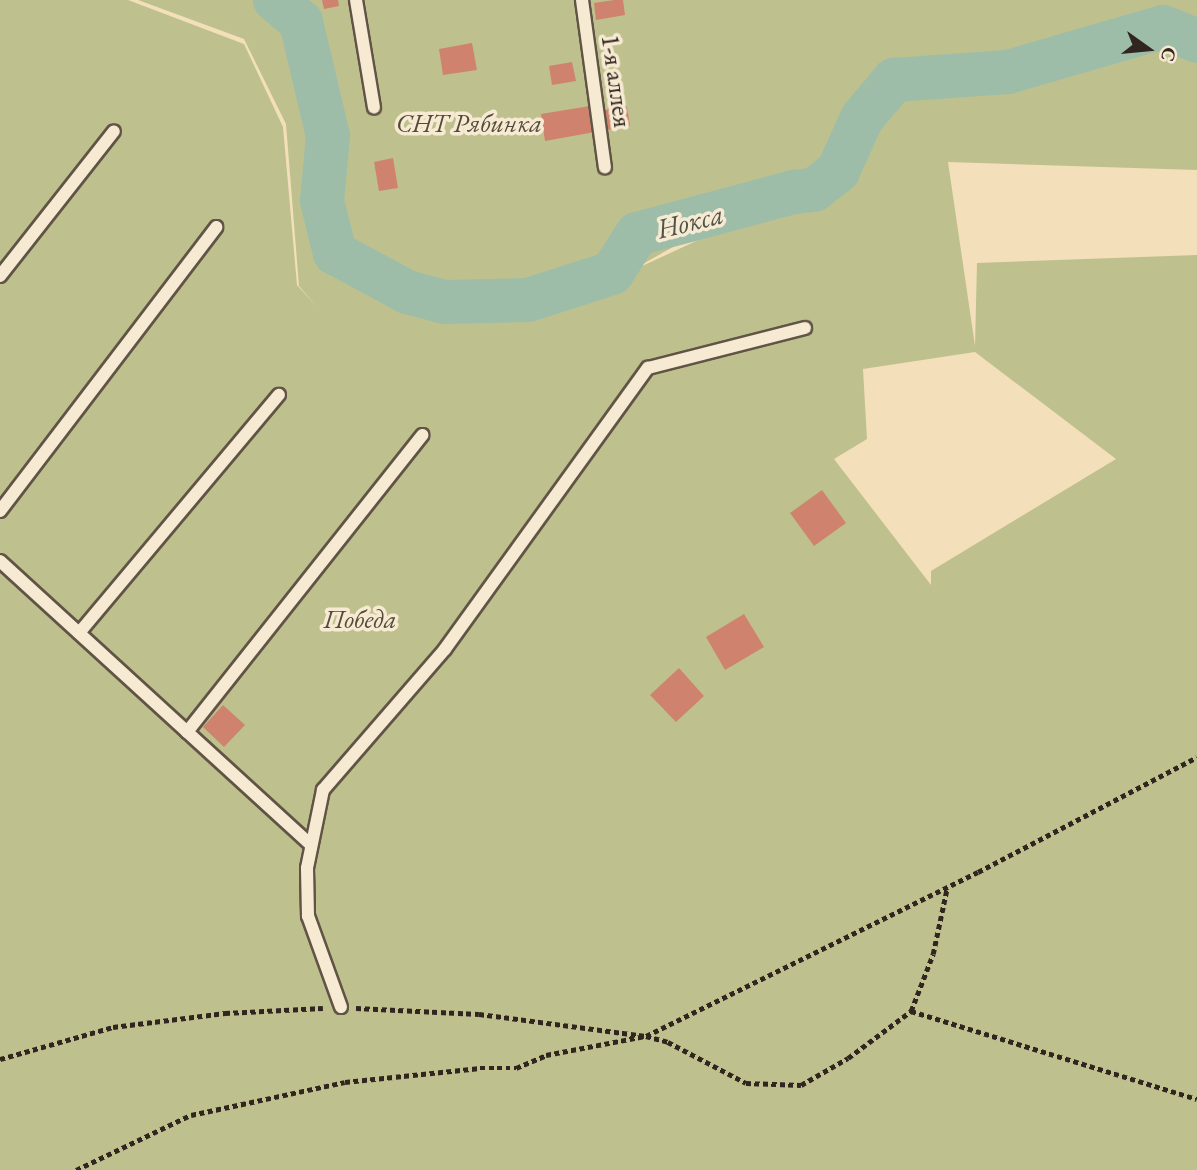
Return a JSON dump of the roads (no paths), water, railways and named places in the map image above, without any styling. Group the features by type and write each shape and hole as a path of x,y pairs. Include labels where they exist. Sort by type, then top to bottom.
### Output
{"lane":[{"path":"356,0 374,108"},
{"name":"1-я аллея","path":"582,0 604,167"},
{"path":"0,276 114,131"},
{"path":"0,511 216,227"},
{"path":"341,1007 309,916 307,868 323,790 445,649 648,368 805,328"},
{"path":"79,633 279,395"},
{"path":"187,732 422,436"},
{"path":"0,561 312,845"}],"waterway":[{"name":"Нокса","path":"275,0 301,22 328,136 322,201 335,253 407,292 445,302 528,300 612,273 637,234 794,192 814,190 838,171 862,118 894,80 1008,72 1163,27 1197,41"}],"park label":[{"name":"СНТ Рябинка","path":"469,124"},
{"name":"Победа","path":"360,620"}]}
